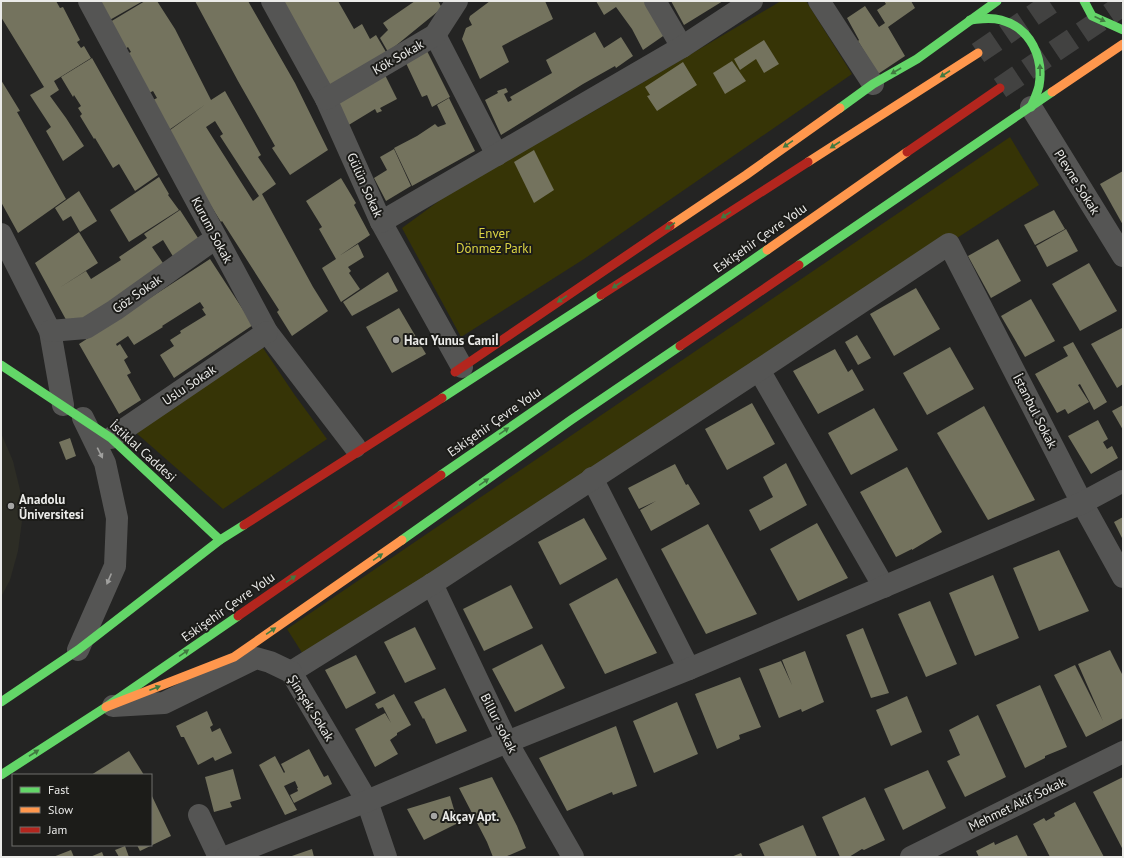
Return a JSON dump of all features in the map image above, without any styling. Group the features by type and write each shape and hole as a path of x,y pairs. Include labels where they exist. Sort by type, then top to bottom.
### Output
{"main road":[{"path":"455,371 746,174 873,84 917,59 997,1"},
{"path":"1084,1 1092,16 1123,30"},
{"path":"970,20 988,18 1012,25 1025,33 1034,44 1038,54 1040,68 1039,85 1031,107"},
{"path":"106,707 234,657 444,511 571,420 1123,44"},
{"path":"220,540 978,53"},
{"name":"Eskişehir Çevre Yolu","path":"1,775 106,707 1000,88"},
{"name":"İstiklal Caddesi","path":"1,365 111,438 220,540"},
{"path":"1,702 78,650 220,540 359,442"}],"street":[{"name":"Kurum Sokak","path":"89,1 267,332 359,442"},
{"name":"Gülün Sokak","path":"272,1 326,98 381,222 455,371"},
{"name":"Kök Sokak","path":"326,98 435,35 457,1"},
{"path":"655,1 682,47"},
{"path":"381,222 682,47 752,1"},
{"path":"819,1 873,84"},
{"path":"435,35 497,155"},
{"name":"Plevne Sokak","path":"1031,107 1123,256"},
{"path":"1,234 50,331 63,405"},
{"name":"Göz Sokak","path":"50,331 86,328 115,310 216,238"},
{"name":"İstanbul Sokak","path":"759,370 949,244 1082,502 1123,578"},
{"name":"Uslu Sokak","path":"111,438 267,332"},
{"path":"291,672 432,584 759,370 884,587"},
{"path":"78,650 114,566 117,518 105,463 82,418"},
{"path":"592,478 689,669"},
{"path":"226,857 689,669 1082,502 1123,481"},
{"name":"Billur sokak","path":"432,584 507,742 573,857"},
{"name":"Şimşek Sokak","path":"106,707 164,703 256,658 270,662 291,672 367,801 386,857"},
{"name":"Mehmet Akif Sokak","path":"911,857 1123,752"},
{"path":"199,814 219,857"}],"shaded area":[{"name":"Anadolu Üniversitesi","path":"1,433 13,461 20,490 22,521 18,551 10,580 1,597"}],"green space":[{"name":"Enver Dönmez Parkı","path":"781,1 806,1 852,74 584,259 461,337 402,228 458,187 596,110"},
{"path":"1010,137 1039,185 306,659 287,629"},
{"path":"257,339 294,394 327,439 223,509 134,431"}],"building":[{"path":"1,1 56,1 60,8 63,7 80,40 77,42 81,48 84,46 91,58 54,81 59,90 50,96 84,146 63,161 46,131 51,127 30,95 44,87 1,17"},
{"path":"96,1 143,1 108,21"},
{"path":"145,1 157,1 175,29 211,100 225,91 261,155 258,157 276,184 262,194 313,287 328,311 292,336 277,312 279,310 222,221 221,222 166,133 206,104 169,130 153,100 157,98 153,91 149,93 127,54 131,52 128,47 124,50 110,22","holes":["215,121 223,134 220,136 259,196 253,201 206,127"]},
{"path":"195,1 248,1 295,83 328,150 290,175 272,148 275,146"},
{"path":"278,1 338,1 354,29 362,24 370,39 376,35 386,52 329,91"},
{"path":"415,1 438,1 442,8 388,52 380,38 388,30 383,23"},
{"path":"490,1 545,1 553,19 502,46 509,62 480,79 462,39 466,28 472,25 469,19 470,16"},
{"path":"596,1 644,1 666,34 643,50 632,29 616,7 604,15"},
{"path":"671,1 723,1 684,25"},
{"path":"884,1 911,1 915,8 888,27 905,56 878,74 858,41 859,40 847,18 865,6 879,27 885,23 877,10 886,4"},
{"path":"595,32 604,48 621,37 633,56 616,68 615,66 583,84 501,135 485,100 498,93 497,91 506,88 508,92 504,94 508,102 512,100 510,97 552,73 546,60"},
{"path":"764,40 779,64 764,73 756,59 740,70 734,59"},
{"path":"426,49 450,97 432,107 427,95 422,97 405,61"},
{"path":"92,58 158,175 135,191 119,164 113,168 95,138 94,139 80,116 82,114 78,108 81,106 74,95 73,97 61,77"},
{"path":"732,61 746,81 725,94 713,73"},
{"path":"683,62 697,85 657,111 647,96 650,95 645,87"},
{"path":"384,73 397,99 380,108 382,111 377,113 375,109 347,126 335,103"},
{"path":"1,80 20,111 17,112 66,199 18,233 1,202"},
{"path":"449,98 475,151 412,186 394,148 417,136 435,124 438,127 446,124 437,105"},
{"path":"394,149 411,186 386,201 374,178 387,170 380,157"},
{"path":"534,150 554,190 534,203 514,162"},
{"path":"1123,171 1123,225 1100,184"},
{"path":"159,177 169,194 168,195 179,210 129,242 110,210"},
{"path":"341,178 356,203 354,205 370,235 339,256 358,244 364,257 348,267 351,271 349,273 360,289 341,302 322,268 336,259 319,229 322,227 306,201"},
{"path":"79,191 97,221 80,232 71,216 63,221 55,208"},
{"path":"180,210 200,241 174,258 163,240 152,247 165,266 70,327 35,263 79,232 98,263 59,288 86,271 91,279 121,260 119,257 147,238 144,234"},
{"path":"1054,210 1065,229 1035,245 1024,225"},
{"path":"1066,229 1078,251 1047,267 1036,246"},
{"path":"998,239 1021,281 991,298 968,256"},
{"path":"210,259 253,325 174,378 160,355 174,346 170,340 181,333 180,331 206,315 200,302 134,345 128,336 116,344 117,346 120,344 128,357 124,360 131,373 127,375 141,400 119,414 79,344"},
{"path":"1089,263 1117,311 1080,331 1052,284"},
{"path":"388,272 398,291 352,316 343,302"},
{"path":"916,288 940,329 894,356 870,314"},
{"path":"1031,299 1055,341 1025,357 1001,316"},
{"name":"Hacı Yunus Camiİ","path":"399,308 426,354 392,373 366,327"},
{"path":"1122,328 1123,384 1117,388 1091,344"},
{"path":"857,335 871,358 858,365 845,342"},
{"path":"1073,342 1107,402 1094,410 1080,384 1078,385 1089,402 1068,414 1065,409 1057,413 1035,374 1068,356 1063,347"},
{"path":"950,347 974,389 927,415 903,373"},
{"path":"835,349 848,372 852,369 864,390 818,414 793,371"},
{"path":"752,403 775,444 727,470 705,429"},
{"path":"1123,405 1123,430 1112,411"},
{"path":"984,406 1035,500 988,520 937,433"},
{"path":"874,408 898,450 851,475 828,433"},
{"path":"1098,420 1108,439 1103,442 1107,449 1112,446 1118,458 1091,474 1068,436"},
{"path":"70,438 76,456 66,460 59,442"},
{"path":"786,463 807,505 760,531 749,510 773,497 763,477"},
{"path":"675,464 686,485 688,484 700,504 651,531 640,510 656,501 639,509 628,488"},
{"path":"907,467 942,532 912,550 896,557 860,492"},
{"path":"1123,517 1123,540 1114,522"},
{"path":"584,518 607,559 560,585 538,542"},
{"path":"817,523 848,578 798,601 770,549"},
{"path":"708,524 757,614 706,634 661,549"},
{"path":"1059,550 1089,611 1039,631 1013,568"},
{"path":"993,575 1019,638 975,656 949,593"},
{"path":"617,578 657,653 605,674 569,604"},
{"path":"511,585 533,628 484,651 463,609"},
{"path":"930,601 957,664 926,677 898,614"},
{"path":"415,627 436,669 405,683 384,642"},
{"path":"863,628 889,693 871,698 846,635"},
{"path":"542,644 565,688 515,712 492,669"},
{"path":"1110,650 1123,676 1123,718 1086,737 1054,675 1075,665 1103,721 1078,664"},
{"path":"805,651 824,702 802,712 801,709 779,718 759,669 781,661 792,685 782,660"},
{"path":"356,655 376,693 346,709 325,670"},
{"path":"740,677 761,727 739,735 740,739 717,749 695,694"},
{"path":"1040,685 1067,747 1045,756 1045,758 1025,768 996,705"},
{"path":"445,688 467,731 436,744 424,718 423,719 414,702"},
{"path":"394,694 411,725 397,733 397,735 390,740 398,754 375,767 355,729 385,713 391,723 383,707 378,709 375,704"},
{"path":"907,696 922,732 891,746 876,710"},
{"path":"677,702 698,754 654,773 633,721"},
{"path":"207,711 213,725 210,727 212,732 220,728 232,753 215,761 213,757 198,765 184,737 181,737 176,726"},
{"path":"978,715 1006,777 965,797 947,761 960,755 949,730"},
{"path":"616,726 637,786 613,795 612,792 567,811 539,758"},
{"path":"309,749 324,777 328,775 332,784 294,803 290,795 298,791 295,781 284,786 297,810 285,815 259,765 275,756 284,773 285,772 281,764"},
{"path":"129,751 143,774 93,774"},
{"path":"233,769 241,799 230,802 232,807 214,812 205,777"},
{"path":"928,770 946,808 903,830 884,789"},
{"path":"492,777 517,826 526,848 505,857 493,857 487,842 459,788"},
{"path":"1123,777 1123,850 1093,792"},
{"path":"152,796 171,836 152,845"},
{"name":"Akçay Apt.","path":"450,796 458,823 424,840 407,809"},
{"path":"865,797 885,840 864,850 862,849 849,857 840,857 822,817"},
{"path":"1075,802 1104,857 1050,857 1033,824 1044,818 1046,821 1055,816 1054,813"},
{"path":"803,825 817,857 765,857 759,844"},
{"path":"1017,835 1028,857 979,857 976,851 994,842 995,845"},
{"path":"125,846 129,857 119,857 115,850"},
{"path":"138,846 150,846 140,851"},
{"path":"312,849 314,857 289,857"},
{"path":"71,850 74,857 53,857"},
{"path":"102,852 104,857 90,857"},
{"path":"741,853 743,857 731,857"}],"tunnel":[{"path":"978,53 1054,1"},
{"path":"1000,88 1123,5"}],"traffic: fast":[{"path":"840,108 873,84 917,59 997,1"},
{"path":"1084,1 1092,16 1123,30"},
{"path":"970,20 989,18 1001,20 1011,24 1028,37 1037,55 1040,75 1039,86 1031,107"},
{"path":"799,265 1052,92"},
{"path":"441,475 767,250"},
{"path":"442,398 601,295"},
{"path":"402,540 571,420 680,346"},
{"path":"1,365 111,438 220,540"},
{"path":"1,702 78,650 220,540 244,525"},
{"path":"1,775 106,707 238,616"}],"traffic: slow":[{"path":"1052,92 1123,44"},
{"path":"808,162 978,53"},
{"path":"670,226 746,175 840,108"},
{"path":"767,250 907,152"},
{"path":"106,707 234,657 402,540"}],"traffic: jam":[{"path":"907,152 1000,88"},
{"path":"601,295 808,162"},
{"path":"455,372 670,226"},
{"path":"680,346 799,265"},
{"path":"244,525 442,398"},
{"path":"238,616 441,475"}],"place":[{"name":"Hacı Yunus Camiİ","path":"396,340"},
{"name":"Anadolu Üniversitesi","path":"11,506"},
{"name":"Akçay Apt.","path":"434,816"}]}
